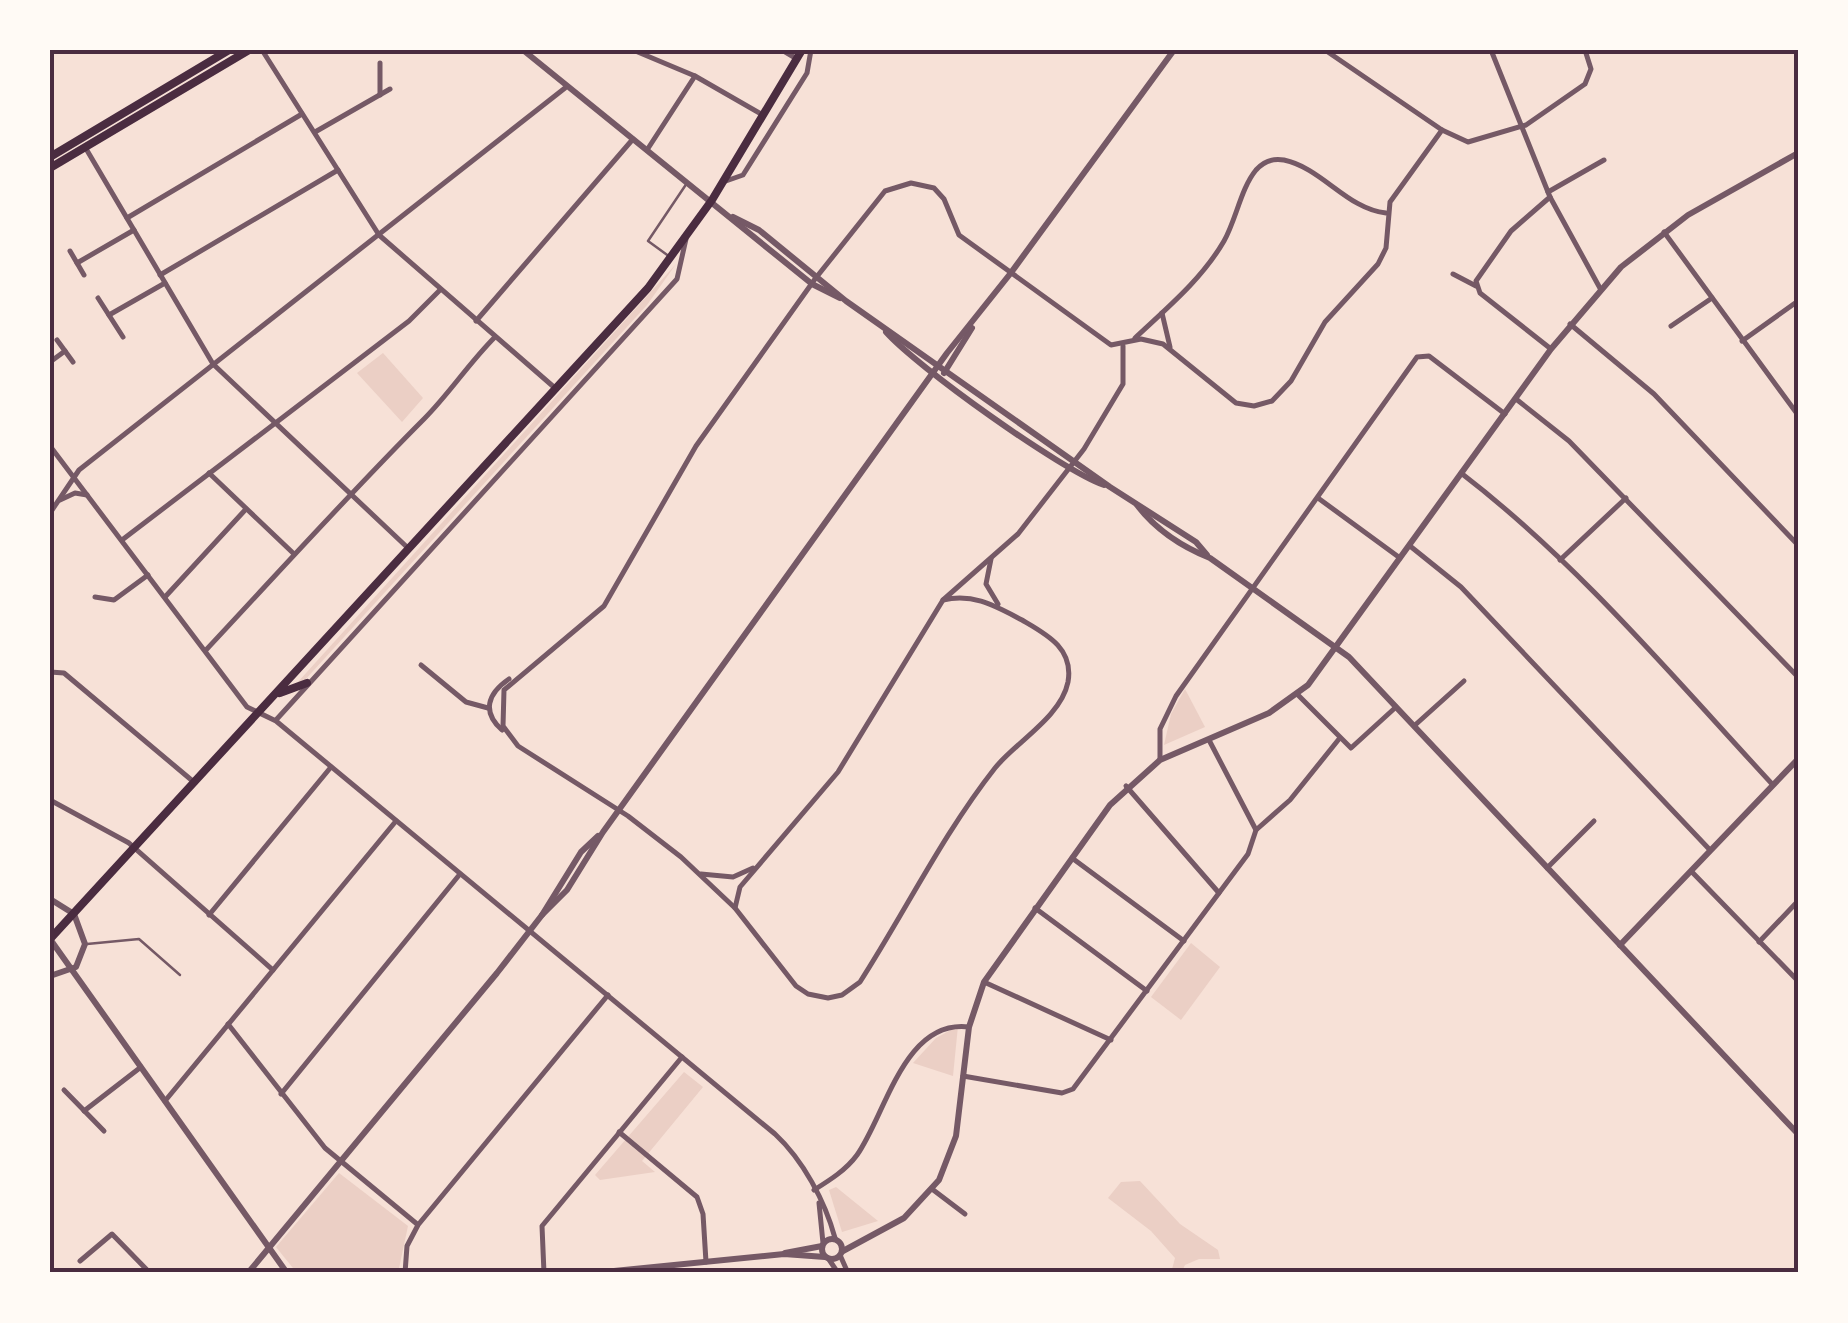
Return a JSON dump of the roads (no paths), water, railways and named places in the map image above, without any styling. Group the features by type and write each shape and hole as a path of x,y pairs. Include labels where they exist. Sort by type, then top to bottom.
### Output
{"main road":[{"path":"50,168 229,50"},
{"path":"50,157 83,143 249,50"},
{"path":"50,939 672,259 800,54"},
{"path":"275,695 307,682"}],"street":[{"path":"262,50 379,235 556,388"},
{"path":"523,50 565,88 940,372 1072,465 1137,505 1152,524 1187,549 1210,558 1339,648 1798,1134"},
{"path":"633,50 695,76 763,115"},
{"path":"782,50 800,54"},
{"path":"723,182 743,175 807,74 811,50"},
{"path":"248,1273 542,916 581,852 603,832 1174,50"},
{"path":"1324,50 1442,130 1474,142 1519,128 1588,80 1591,69 1585,50"},
{"path":"1491,50 1549,195 1601,290"},
{"path":"380,63 380,95"},
{"path":"647,150 695,76"},
{"path":"50,513 72,475 565,88"},
{"path":"314,132 390,89"},
{"path":"127,218 302,114"},
{"path":"1133,340 1170,347 1236,403 1254,406 1272,401 1291,381 1325,322 1378,264 1386,248 1387,214 1394,194 1442,130"},
{"path":"476,321 633,139"},
{"path":"83,143 213,364 409,549"},
{"path":"784,1254 827,1257 841,1253 904,1218 932,1190 954,1147 969,1027 984,982 1126,786 1160,760 1260,718 1297,694 1339,648 1551,349 1601,290 1664,232 1798,154"},
{"path":"943,600 965,597 1000,606 1059,645 1068,667 1065,692 984,783 860,982 835,997 808,994 791,981 736,908 700,874 619,810 531,756 492,720 488,708 496,690 573,635 604,606 696,446 880,195 911,183 939,193 960,235 1105,342 1123,346 1162,313 1214,258 1234,224 1252,177 1264,163 1281,160 1302,167 1367,209 1387,214"},
{"path":"1476,286 1478,274 1499,245 1549,195 1604,160"},
{"path":"160,275 338,170"},
{"path":"77,262 134,230"},
{"path":"1664,232 1798,415"},
{"path":"276,721 307,682 677,279 686,240"},
{"path":"70,251 84,275"},
{"path":"1452,274 1476,286 1551,349"},
{"path":"109,315 165,283"},
{"path":"122,540 409,321 440,290"},
{"path":"98,298 122,337"},
{"path":"1671,326 1712,298"},
{"path":"1742,341 1798,302"},
{"path":"1162,313 1170,347"},
{"path":"1570,324 1654,394 1798,545"},
{"path":"205,651 494,337"},
{"path":"56,340 73,362"},
{"path":"736,908 740,887 838,772 943,600 1018,534 1072,465 1120,391 1123,346"},
{"path":"50,362 65,351"},
{"path":"1160,760 1159,737 1168,711 1412,362 1423,355 1505,414"},
{"path":"1516,399 1569,441 1798,678"},
{"path":"50,446 245,704 276,721 787,1145 814,1190 848,1273"},
{"path":"1461,472 1510,510 1774,785"},
{"path":"208,473 294,554"},
{"path":"57,502 74,493 88,495"},
{"path":"1318,498 1401,559"},
{"path":"1560,560 1626,498"},
{"path":"165,597 246,509"},
{"path":"1410,546 1461,587 1710,850"},
{"path":"992,557 986,584 1000,606"},
{"path":"95,597 114,600 148,575"},
{"path":"421,666 466,702 488,708"},
{"path":"507,734 501,714 504,690 524,669"},
{"path":"50,672 64,673 195,782"},
{"path":"1414,726 1464,682"},
{"path":"1297,694 1339,739 1355,747 1396,707"},
{"path":"963,1076 1068,1092 1248,854 1256,830 1290,800 1339,739"},
{"path":"1209,740 1256,830"},
{"path":"1620,944 1798,759"},
{"path":"208,916 331,767"},
{"path":"1126,786 1220,893"},
{"path":"50,800 135,848 273,970"},
{"path":"165,1100 396,820"},
{"path":"1546,868 1594,821"},
{"path":"1072,858 1184,941"},
{"path":"700,874 733,877 756,867"},
{"path":"1691,871 1798,981"},
{"path":"281,1094 460,874"},
{"path":"50,900 74,914 84,944 72,970 50,976"},
{"path":"1759,942 1798,901"},
{"path":"1035,908 1147,991"},
{"path":"50,939 287,1273"},
{"path":"984,982 1111,1040"},
{"path":"405,1273 406,1246 418,1225 608,996"},
{"path":"228,1024 281,1094 340,1161 418,1225"},
{"path":"814,1190 854,1159 896,1080 922,1045 947,1027 969,1027"},
{"path":"544,1273 542,1226 682,1057"},
{"path":"84,1111 141,1067"},
{"path":"64,1090 104,1131"},
{"path":"619,1132 697,1197 703,1214 706,1262"},
{"path":"932,1190 965,1214"},
{"path":"818,1200 823,1244 838,1273"},
{"path":"80,1261 112,1234 150,1273"},
{"path":"594,1273 784,1254 837,1240 869,1238"}],"lane":[{"path":"672,259 648,241 688,182"},
{"path":"84,944 140,939 180,975"}]}
